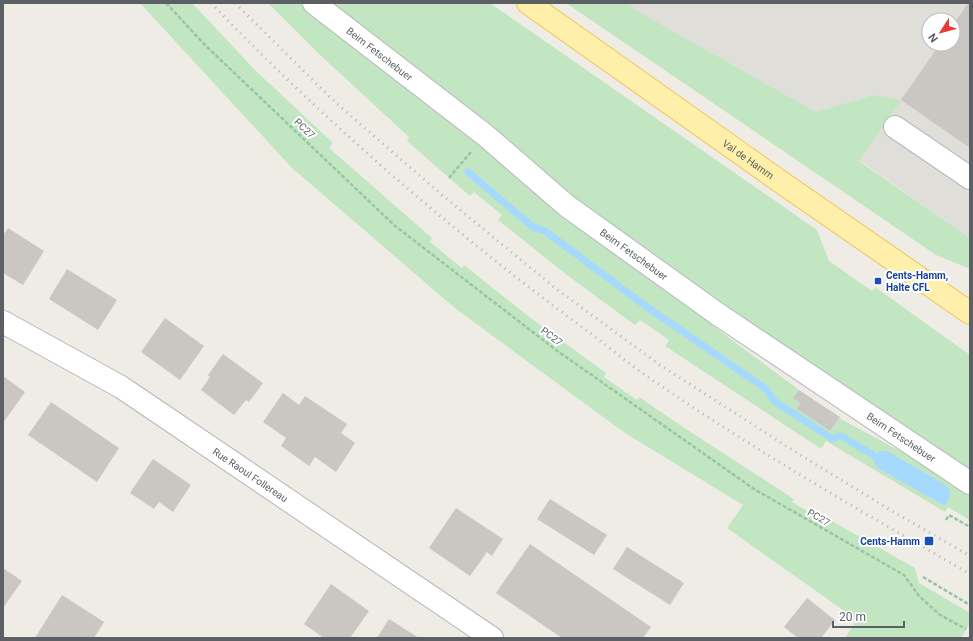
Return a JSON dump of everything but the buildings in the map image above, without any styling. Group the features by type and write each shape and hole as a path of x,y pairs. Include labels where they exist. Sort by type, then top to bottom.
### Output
{"main road":[{"name":"Val de Hamm","path":"528,3 778,180 970,312"}],"street":[{"name":"Beim Fetschebuer","path":"314,3 485,135 567,206 707,306 970,483"},
{"path":"895,127 970,178"},
{"name":"Rue Raoul Follereau","path":"3,322 121,387 492,638"}],"path":[{"name":"PC27","path":"166,3 206,45 394,225 556,350 754,489 904,575 919,596 940,615 966,629"},
{"path":"449,178 485,135"},
{"path":"946,520 949,515 970,527"},
{"path":"923,577 970,604"}],"shaded area":[{"path":"627,3 970,3 970,238 859,160 900,100 874,95 816,112 641,13"}],"green space":[{"path":"140,3 192,3 256,71 333,143 329,148 432,238 430,242 462,268 464,265 528,316 606,373 604,377 637,400 639,397 794,499 792,502 828,523 830,520 915,568 919,583 970,613 970,623 961,638 845,638 857,620 727,528 743,505 625,433 456,309 292,168"},
{"path":"268,3 300,3 338,33 314,3 490,3 817,230 829,261 872,291 875,287 970,355 970,478 719,316 713,326 799,390 794,398 800,403 797,409 830,431 839,418 926,465 970,495 970,520 948,507 945,512 826,441 821,449 665,346 669,340 640,320 635,325 567,275 498,220 502,215 474,192 470,196 407,141 409,137 319,54"},
{"path":"566,3 627,3 641,13 816,112 874,95 901,100 859,161 970,238 970,269 936,255"}],"water":[{"path":"880,451 887,451 947,486 950,494 945,506 878,468 874,462 875,456"}],"waterway":[{"path":"468,172 533,227 545,231 647,307 766,389 774,401 833,439 841,436 875,456"}],"railway":[{"path":"211,3 300,92 393,176 490,257 643,374 769,456 970,574"},
{"path":"235,3 336,103 442,195 555,288 660,365 794,451 892,511 970,556"}],"place":[{"name":"Cents-Hamm, Halte CFL","path":"878,281"},
{"name":"Cents-Hamm","path":"929,541"}]}
